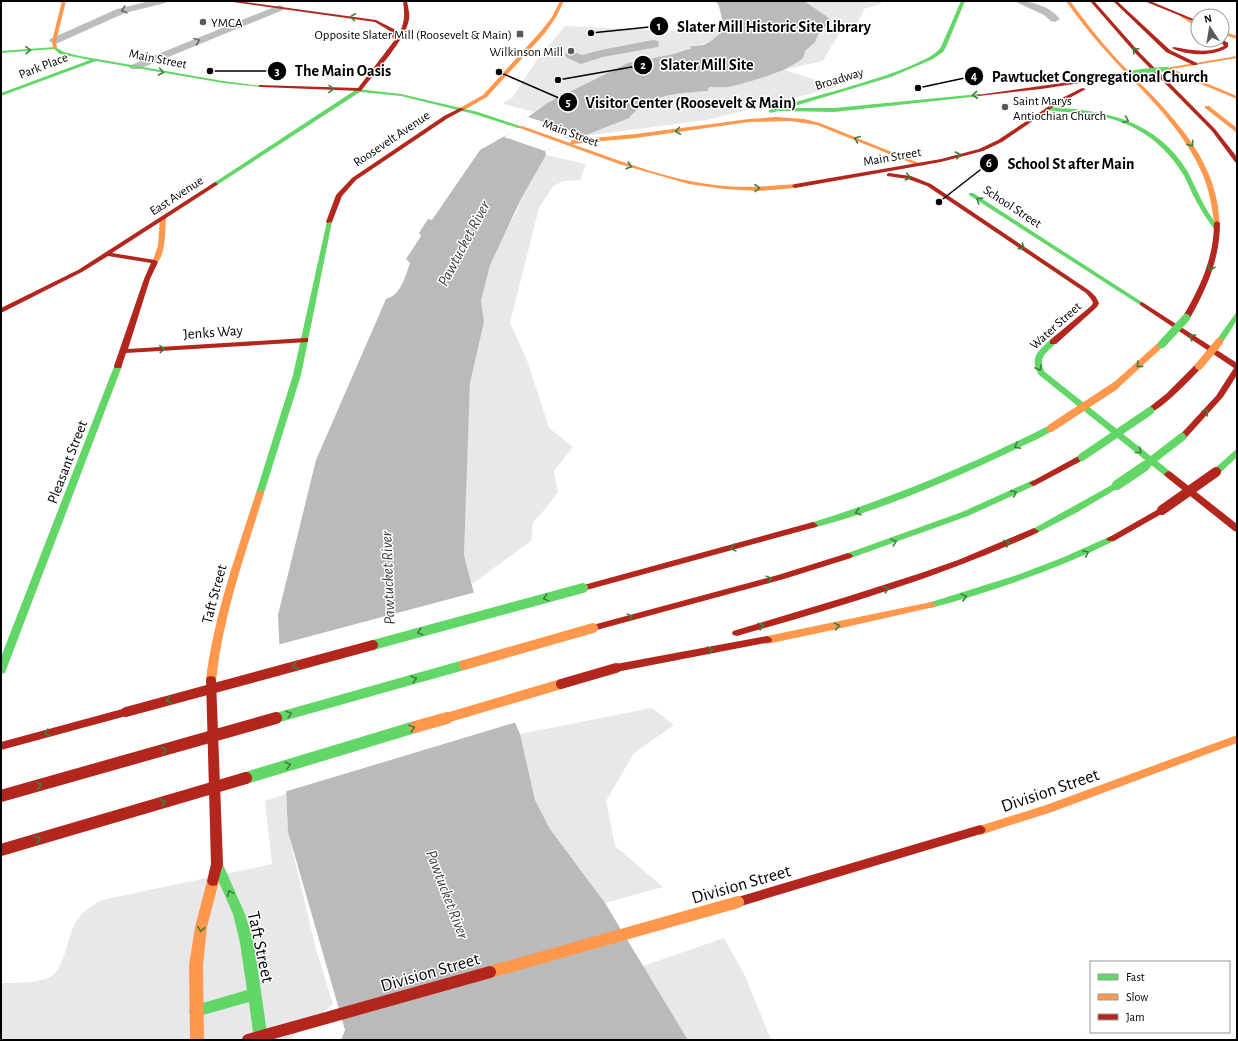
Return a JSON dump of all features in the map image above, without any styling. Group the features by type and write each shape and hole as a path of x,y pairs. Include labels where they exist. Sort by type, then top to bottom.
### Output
{"main road":[{"path":"54,45 64,1"},
{"path":"228,1 369,20 384,24 390,28 395,33 396,40"},
{"name":"East Avenue","path":"1,311 48,288 106,254 359,90 393,47 405,27 407,19 405,1"},
{"name":"Roosevelt Avenue","path":"305,340 303,330 331,214 339,195 354,178 364,170 446,117 485,96 543,32 554,17 562,1"},
{"name":"Broadway","path":"567,142 593,141 648,135 707,127 736,121 777,110 910,69 934,58 941,51 964,1"},
{"path":"1,746 786,533 874,506 931,486 965,472 1051,428 1116,386 1162,344 1186,318 1208,277 1215,252 1218,231 1218,216 1214,193 1207,172 1196,151 1175,123 1091,32 1068,1"},
{"path":"1092,1 1122,38 1211,128 1228,147 1237,161"},
{"path":"1115,1 1158,42 1173,54 1195,64"},
{"path":"1140,1 1190,19"},
{"path":"1146,1 1156,6"},
{"path":"369,20 394,19 405,11"},
{"path":"1181,15 1190,21"},
{"path":"1070,18 1091,32"},
{"path":"1158,42 1184,50 1212,52 1224,48"},
{"name":"Main Street","path":"1,52 54,45 62,53 200,79 238,84 359,90 400,95 462,109 567,142 605,158 675,180 700,185 730,188 787,187 920,164 967,153 994,144 1064,97 1077,91 1113,80"},
{"path":"777,110 824,110 848,108 1113,80 1152,75 1195,64 1237,57"},
{"name":"Park Place","path":"1,95 95,60"},
{"path":"1172,70 1237,98"},
{"path":"1169,86 1199,100 1237,131"},
{"path":"1012,91 1041,95 1050,99 1049,107 1101,112 1125,119 1140,127 1164,147 1183,170 1194,193 1218,231"},
{"path":"818,124 811,117 809,110 812,103 823,96 823,101 829,105 848,108"},
{"path":"707,127 779,118 803,119 920,164 934,171"},
{"path":"605,158 604,152 609,148 628,140 648,135"},
{"name":"Water Street","path":"856,176 899,175 922,181 1088,292 1094,298 1096,303 1094,307 1038,355 1036,360 1037,367 1051,381 1237,528"},
{"name":"School Street","path":"963,189 1237,366"},
{"name":"Pleasant Street","path":"1,670 111,388 147,279 160,254 164,232 163,218"},
{"path":"106,254 155,262"},
{"path":"1,796 593,628 814,567 891,543 956,519 1052,474 1082,457 1128,427 1169,396 1199,366 1219,342 1237,315"},
{"path":"127,340 139,339"},
{"name":"Jenks Way","path":"123,351 305,340"},
{"name":"Taft Street","path":"198,1040 196,965 201,927 217,864 211,686 213,659 232,579 293,389 305,340"},
{"path":"729,635 885,589 951,565 1030,532 1080,507 1117,486 1154,460 1182,436 1210,409 1228,386 1237,369"},
{"path":"616,668 847,624 980,592 1045,570 1110,541 1162,510 1216,472 1237,454"},
{"path":"1,850 707,642"},
{"path":"50,723 126,712"},
{"name":"Division Street","path":"248,1040 738,902 1048,809 1237,739"},
{"name":"Taft Street","path":"217,864 239,914 247,943 261,1040"},
{"path":"196,1010 254,994"}],"street":[{"path":"54,45 120,11 162,1"},
{"path":"1021,1 1048,13 1055,20"},
{"path":"136,67 279,8"}],"shaded area":[{"path":"784,1 883,1 880,4 864,9 859,20 859,30 841,30 823,61 787,69 788,71 837,87 707,120 584,136 612,125 652,100 676,94 701,91"},
{"path":"565,26 678,31 701,31 709,26 724,29 713,39 705,43 691,46 692,48 547,103 533,112 504,104 504,102 512,98 536,61"},
{"path":"546,155 586,164 580,180 564,181 553,186 539,208 510,323 527,360 549,428 573,447 554,471 558,492 533,522 531,541 472,584 464,555 470,383 484,322 481,301 490,265 500,242 517,211 521,199"},
{"path":"652,708 674,725 634,753 606,801 615,846 663,887 605,903 550,829 535,800 520,734"},
{"path":"286,794 288,832 316,949 333,1004 289,1040 1,1040 1,983 32,982 50,977 55,973 59,968 76,922 84,912 94,904 102,900 272,864 265,801"},
{"path":"724,938 745,976 771,1040 688,1040 643,966"}],"water":[{"name":"Pawtucket River","path":"716,1 804,1 826,16 830,20 830,24 819,33 815,42 805,51 803,58 789,67 730,87 711,87 708,88 708,91 676,94 655,99 637,110 629,118 584,136 574,132 563,136 573,140 545,151 546,155 521,199 490,265 481,301 484,322 470,383 464,555 497,682 520,734 535,800 550,829 605,903 688,1040 341,1040 345,1030 288,832 278,615 316,460 386,299 395,294 402,285 410,263 406,259 421,236 419,233 428,219 432,220 480,150 510,133 498,128 528,117 547,103 628,63 674,54 692,48 689,47 703,45 709,42 724,28 719,6"}],"pier":[{"path":"528,117 574,132 563,137 573,140 545,151 504,137 510,133 498,128"},
{"path":"476,592 499,682 517,722 284,792 277,645"}],"waterway":[{"path":"572,55 581,60 601,54 653,44"}],"traffic: fast":[{"path":"771,111 889,76 931,58 944,47 963,1"},
{"path":"1,52 55,48 62,53 80,57 223,82 261,86"},
{"path":"1,95 95,60"},
{"path":"1111,77 1143,71 1167,69"},
{"path":"215,184 359,90 401,95 476,113 520,127"},
{"path":"777,109 834,110 979,95"},
{"path":"1047,109 1106,115 1140,128 1155,138 1170,152 1183,169 1199,201 1216,228"},
{"path":"971,194 1142,304"},
{"path":"260,493 297,375 329,222"},
{"path":"1219,342 1237,315"},
{"path":"1162,344 1186,318"},
{"path":"1053,342 1042,352 1038,359 1039,368 1042,373 1168,474"},
{"path":"1,670 118,366"},
{"path":"1082,457 1150,411"},
{"path":"813,525 844,516 964,470 1051,428"},
{"path":"1117,485 1154,460 1182,437"},
{"path":"1216,472 1237,453"},
{"path":"848,556 919,532 988,505 1033,483"},
{"path":"1034,531 1073,511 1117,485"},
{"path":"931,605 978,592 1045,568 1111,539"},
{"path":"373,645 583,588"},
{"path":"276,718 464,665"},
{"path":"246,778 415,727"},
{"path":"217,864 239,914 247,943 261,1040"},
{"path":"196,1011 255,994"}],"traffic: slow":[{"path":"55,48 54,41 64,1"},
{"path":"462,109 485,96 543,32 554,17 562,1"},
{"path":"1068,1 1084,23 1114,58 1166,112 1195,152 1206,174 1213,197 1217,223"},
{"path":"1181,15 1190,21"},
{"path":"1230,35 1237,38"},
{"path":"1171,68 1237,57"},
{"path":"1167,69 1237,98"},
{"path":"1207,107 1237,131"},
{"path":"707,127 776,119 804,121 818,124 921,165"},
{"path":"572,142 636,136 721,124"},
{"path":"520,127 621,163 689,182 724,188 759,189 795,186"},
{"path":"155,262 161,246 163,218"},
{"path":"1199,366 1219,342"},
{"path":"1115,386 1162,344"},
{"path":"1051,428 1115,386"},
{"path":"211,680 218,632 230,585 260,493"},
{"path":"767,640 931,605"},
{"path":"464,665 593,628"},
{"path":"415,727 561,684"},
{"path":"980,830 1048,809 1237,739"},
{"path":"197,1040 196,965 201,927 213,881"},
{"path":"490,972 738,902"}],"traffic: jam":[{"path":"228,1 376,21 392,30 396,40"},
{"path":"261,86 359,90 393,47 405,27 407,19 405,1"},
{"path":"1092,1 1138,54 1214,130 1237,161"},
{"path":"1115,1 1168,51 1195,64"},
{"path":"1146,1 1190,19"},
{"path":"1174,48 1194,52 1214,52 1224,48"},
{"path":"979,95 1041,88 1111,77"},
{"path":"920,164 961,156 991,146 1061,100 1084,89"},
{"path":"329,222 339,195 354,179 446,117 462,109"},
{"path":"795,186 920,164"},
{"path":"889,175 909,177 929,185 1088,292 1094,298 1096,303 1094,307 1053,342"},
{"path":"1,311 80,271 215,184"},
{"path":"1186,318 1204,284 1213,261 1217,236 1217,223"},
{"path":"107,254 155,262 147,279 118,366"},
{"path":"1142,304 1237,366"},
{"path":"123,351 305,340"},
{"path":"1150,411 1169,396 1199,366"},
{"path":"1182,437 1219,397 1237,369"},
{"path":"1033,483 1082,457"},
{"path":"1162,510 1216,472"},
{"path":"1168,474 1237,529"},
{"path":"1111,539 1162,510"},
{"path":"583,588 813,525"},
{"path":"737,633 850,600 925,576 1034,531"},
{"path":"593,628 781,577 848,556"},
{"path":"616,668 767,640"},
{"path":"126,712 373,645"},
{"path":"561,684 616,668"},
{"path":"211,680 217,864 213,881"},
{"path":"1,746 126,712"},
{"path":"1,796 276,718"},
{"path":"1,850 246,778"},
{"path":"738,902 980,830"},
{"path":"248,1040 490,972"}],"place":[{"name":"YMCA","path":"203,22"},
{"name":"Slater Mill Historic Site Library","path":"591,33"},
{"name":"Opposite Slater Mill (Roosevelt & Main)","path":"520,34"},
{"name":"Wilkinson Mill","path":"571,51"},
{"name":"The Main Oasis","path":"210,71"},
{"name":"Visitor Center (Roosevelt & Main)","path":"499,72"},
{"name":"Slater Mill Site","path":"558,80"},
{"name":"Pawtucket Congregational Church","path":"918,88"},
{"name":"Saint Marys Antiochian Church","path":"1005,107"},
{"name":"School St after Main","path":"939,202"}]}
